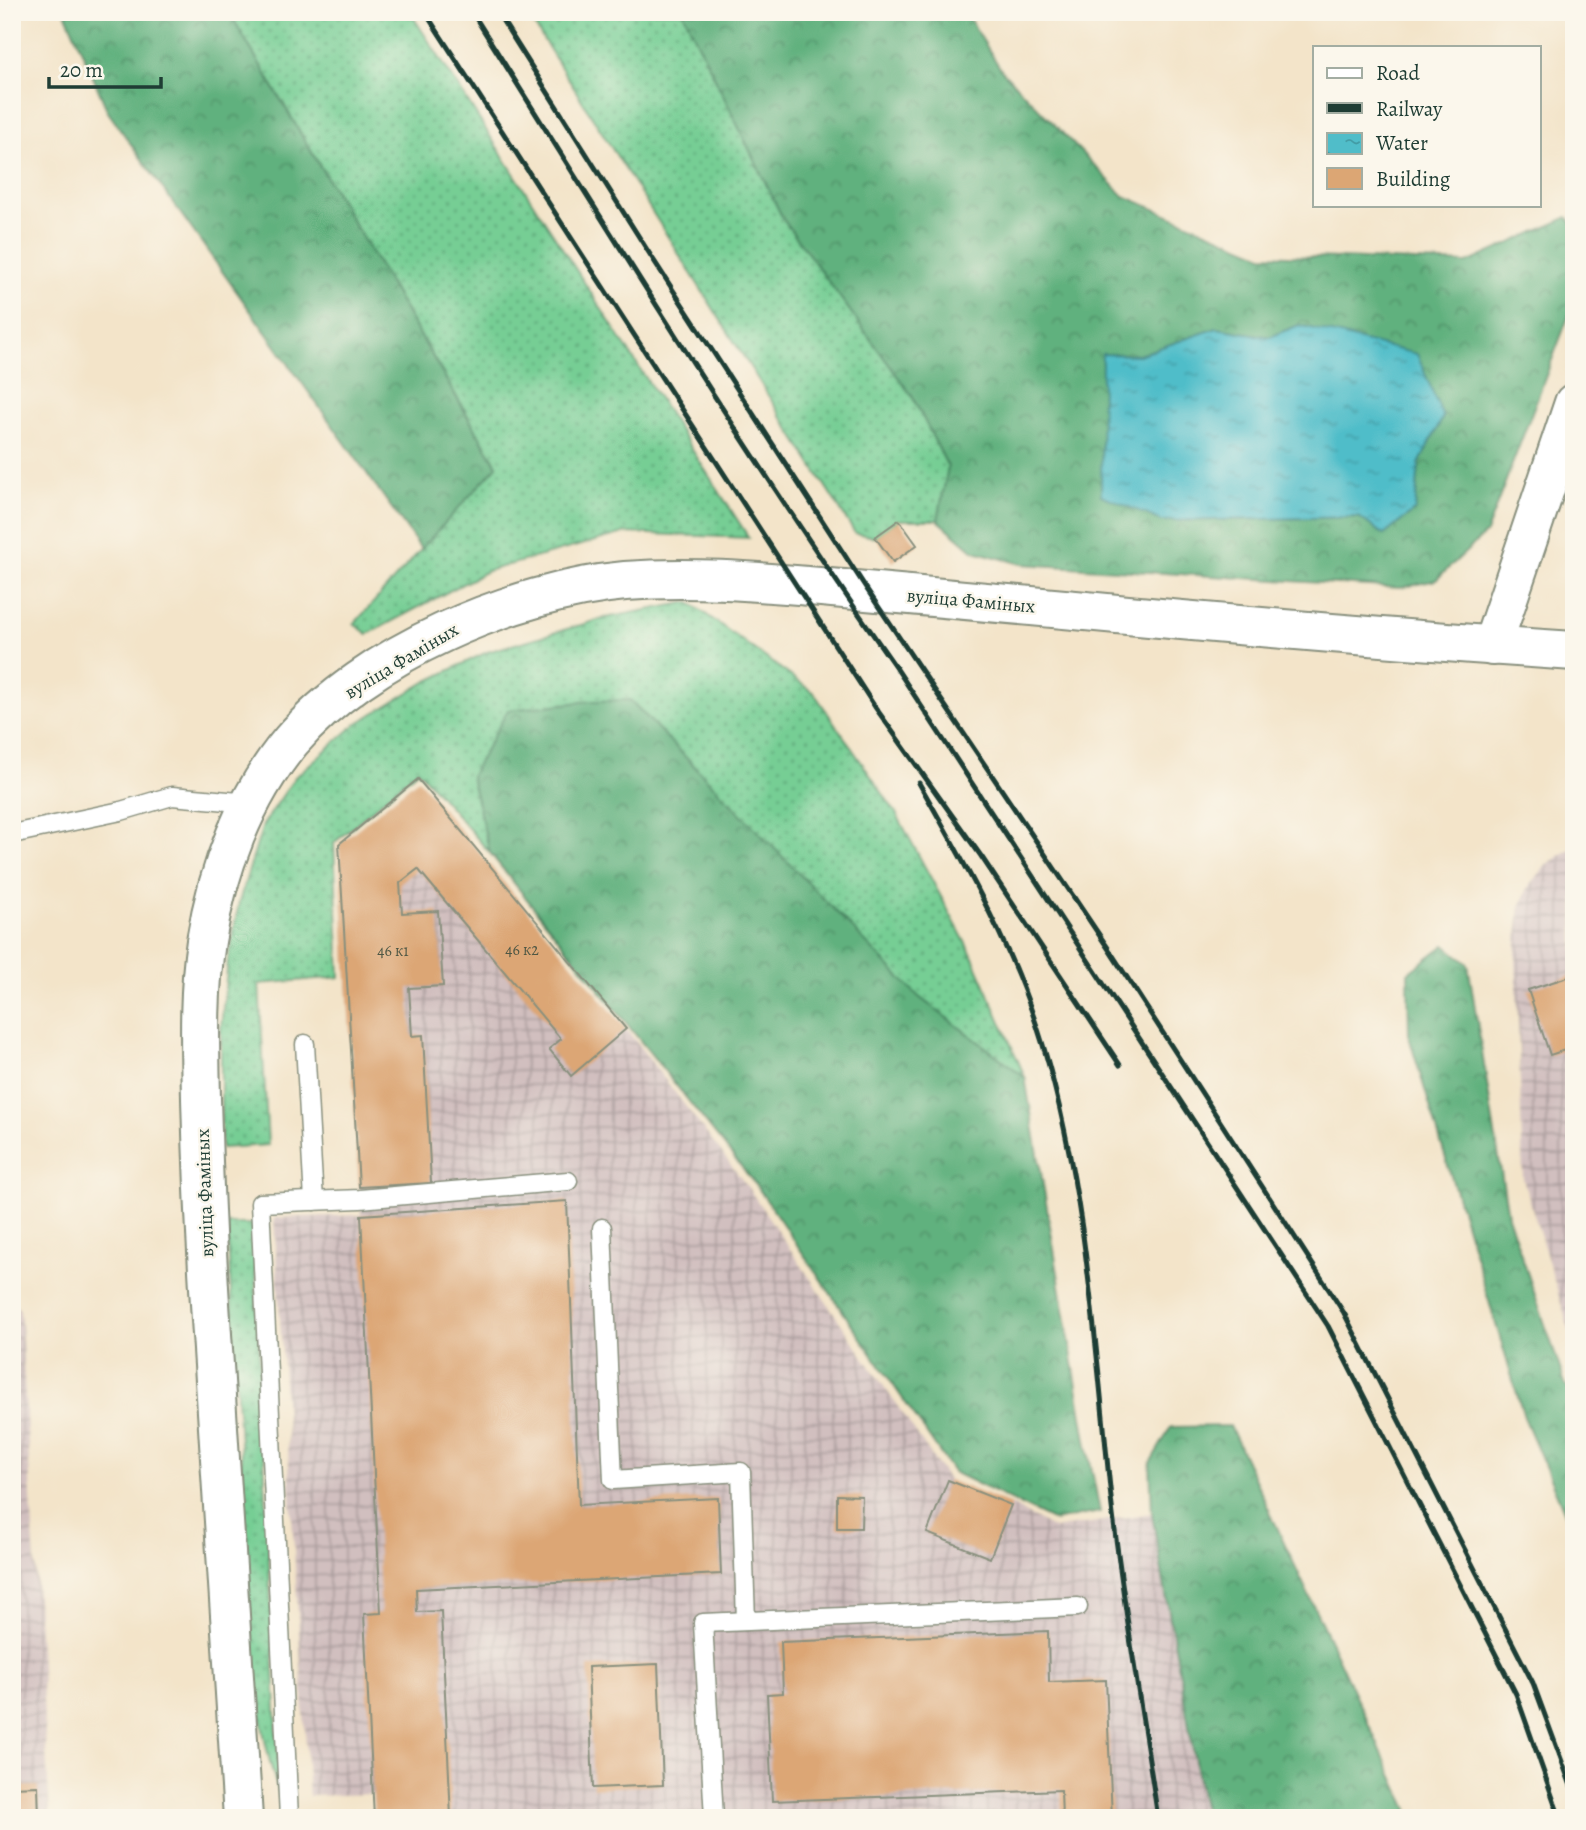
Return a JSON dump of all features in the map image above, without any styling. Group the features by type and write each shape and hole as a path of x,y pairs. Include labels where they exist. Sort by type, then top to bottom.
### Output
{"main road":[{"path":"1492,646 1574,403"},
{"name":"вуліца Фаміных","path":"243,1818 203,1204 199,1013 206,941 219,885 236,833 250,803 291,742 330,703 394,660 463,623 509,605 562,591 618,582 671,579 796,583 1274,629 1574,651"}],"lane":[{"path":"12,835 121,811 172,796 250,803"},
{"path":"305,1044 314,1201"},
{"path":"289,1818 260,1203 360,1199 568,1181"},
{"path":"602,1228 613,1480 741,1472 746,1621"},
{"path":"714,1818 704,1623 1079,1607"}],"shaded area":[{"path":"418,779 626,1029 747,1186 948,1480 1011,1505 1054,1529 1152,1513 1205,1818 374,1818 372,1794 309,1796 274,1218 361,1215 339,844"},
{"path":"1574,847 1574,1346 1523,1178 1516,954 1520,907 1528,888 1547,864"},
{"path":"12,1301 20,1310 50,1818 12,1818"}],"green space":[{"path":"65,12 229,12 497,466 421,549 108,112"},
{"path":"229,12 410,12 749,538 624,533 487,571 368,634 354,624 497,465"},
{"path":"526,12 683,12 783,219 912,396 948,467 938,520 899,520 875,537 855,533"},
{"path":"683,12 965,12 1002,71 1124,196 1263,255 1467,263 1568,217 1574,227 1574,302 1486,533 1436,580 1400,588 1021,564 974,551 938,520 948,467 912,396 783,219","holes":["1299,325 1443,417 1419,464 1415,510 1384,535 1359,517 1162,521 1102,354 1139,355 1217,328 1270,337"]},
{"path":"689,602 814,693 896,813 971,953 1025,1077 919,997 471,776 490,853 418,770 334,843 340,977 259,984 268,1145 221,1148 221,1028 228,960 239,902 263,825 295,777 356,724 426,682 487,652 605,618"},
{"path":"630,700 919,997 1025,1077 1100,1512 1054,1521 953,1472 756,1185 490,853 471,776 508,710 591,701"},
{"path":"1445,945 1468,964 1508,1216 1566,1386 1574,1394 1574,1534 1524,1417 1409,1037 1408,973"},
{"path":"227,1224 253,1224 280,1796 264,1733 254,1668"},
{"path":"1230,1426 1410,1818 1205,1818 1152,1514 1150,1463 1171,1427"}],"water":[{"path":"1299,325 1417,354 1443,417 1419,464 1415,510 1384,535 1359,517 1162,521 1101,495 1102,354 1139,355 1217,328 1270,337"}],"building":[{"path":"899,520 917,545 893,562 875,537"},
{"path":"418,779 626,1029 571,1076 549,1049 561,1039 418,869 400,883 402,913 438,911 443,986 409,988 412,1036 423,1035 431,1183 359,1187 339,844"},
{"path":"1574,975 1574,1047 1550,1055 1528,990"},
{"path":"567,1201 579,1505 718,1498 721,1574 416,1589 417,1612 441,1611 451,1817 374,1818 364,1614 381,1613 361,1215"},
{"path":"948,1480 1011,1505 990,1558 927,1533"},
{"path":"837,1495 862,1496 861,1528 837,1528"},
{"path":"1048,1631 1049,1682 1106,1680 1112,1818 1062,1818 1061,1790 772,1801 767,1694 783,1693 781,1642"},
{"path":"658,1664 663,1785 593,1788 588,1667"},
{"path":"38,1786 39,1818 12,1818 12,1787"}],"railway":[{"path":"425,12 875,707 981,856 1120,1065"},
{"path":"472,12 734,426 897,669 1328,1326 1516,1694 1560,1818"},
{"path":"497,12 868,591 1108,948 1344,1313 1533,1683 1574,1794"},
{"path":"919,783 972,878 1019,977 1032,1010 1058,1100 1088,1270 1116,1538 1158,1818"}]}
